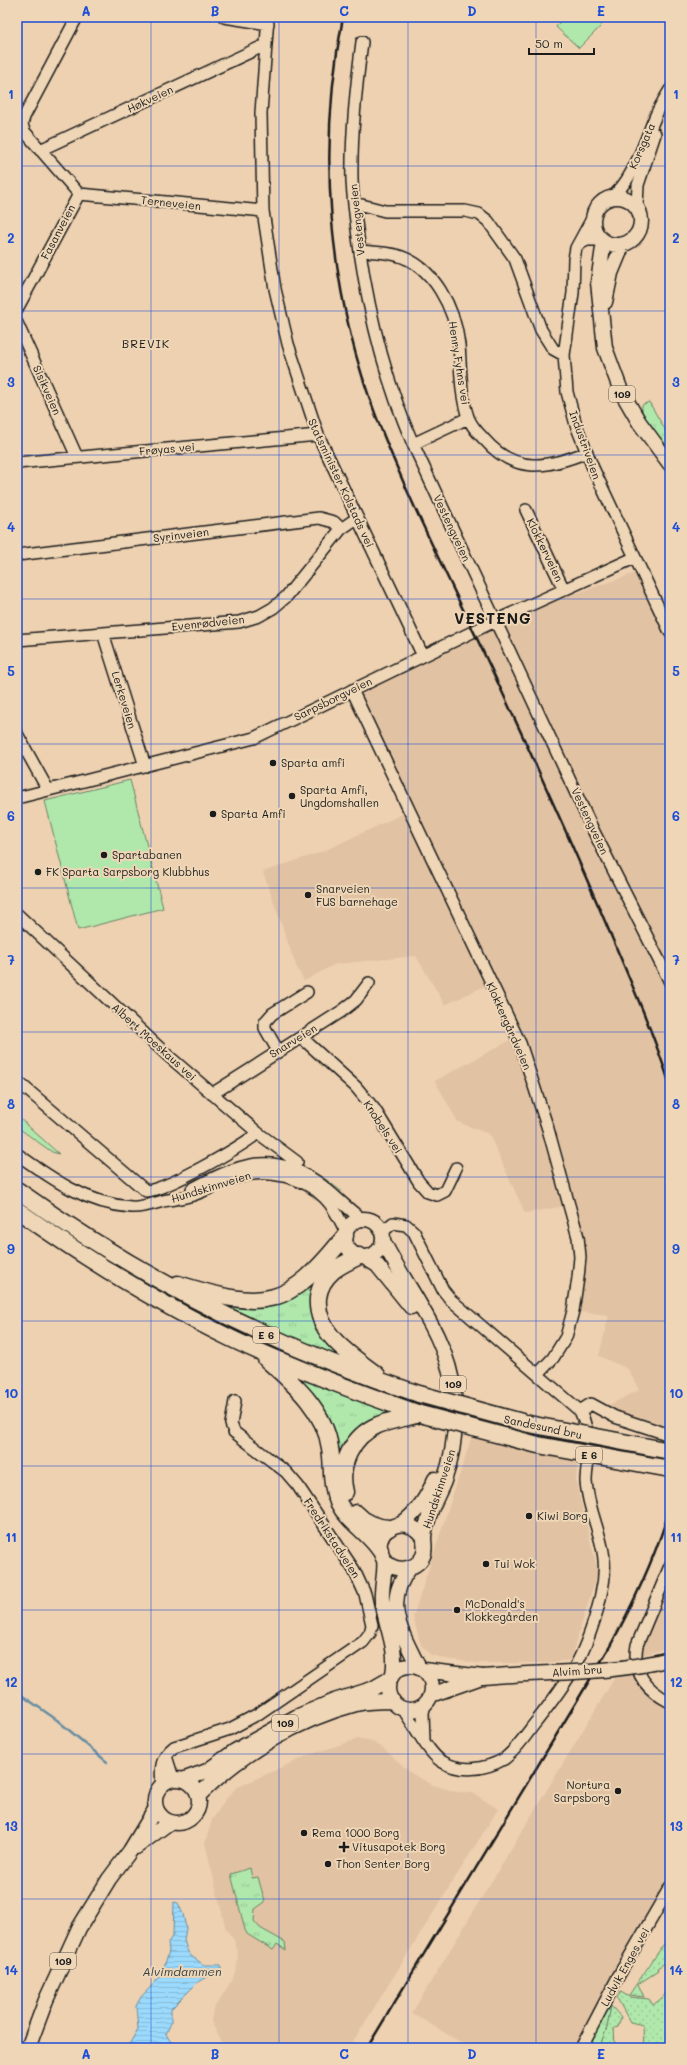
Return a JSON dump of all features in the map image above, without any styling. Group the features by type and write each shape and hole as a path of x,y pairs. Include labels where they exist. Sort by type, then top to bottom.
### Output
{"highway":[{"name":"E 6","path":"17,1190 78,1231 150,1275 248,1327 306,1353 387,1384"},
{"name":"E 6","path":"17,1210 87,1257 153,1297 213,1329 256,1350 334,1383 420,1414"},
{"name":"E 6","path":"150,1275 231,1298 263,1300 284,1294 303,1282 326,1259 346,1234"},
{"name":"E 6","path":"362,1256 340,1266 325,1280 319,1295 319,1311 324,1326 335,1340 387,1384"},
{"name":"E 6","path":"256,1350 298,1389 314,1407 328,1438 334,1488 338,1502 349,1519 371,1538 382,1554"},
{"name":"Sandesund bru","path":"387,1384 529,1424 670,1451"},
{"name":"E 6","path":"395,1526 383,1528 366,1522 354,1511 346,1498 344,1489 343,1472 345,1463 352,1447 366,1432 385,1423 420,1414"},
{"name":"Sandesund bru","path":"420,1414 538,1444 670,1469"}],"main road":[{"path":"623,244 616,245 604,240 595,228 594,215 597,207 610,198 625,198 637,207"},
{"name":"109","path":"601,318 611,273 623,244 636,236 640,229 641,221 637,207"},
{"name":"109","path":"604,240 598,282 604,348 621,391 639,422 669,462"},
{"path":"346,1234 351,1224 362,1219"},
{"name":"109","path":"362,1219 374,1222 382,1236"},
{"name":"109","path":"346,1234 348,1248 362,1256"},
{"path":"362,1256 376,1252 382,1236"},
{"name":"Hundskinnveien","path":"382,1236 437,1334 448,1364 454,1393 456,1420 451,1456 444,1480 428,1518 424,1539"},
{"name":"Hundskinnveien","path":"362,1256 377,1265 386,1274 415,1313 434,1352 445,1393 446,1432 442,1456 435,1479 422,1503 410,1518 395,1526"},
{"path":"395,1526 416,1528 424,1539"},
{"name":"109","path":"395,1526 382,1538 382,1600 394,1651 395,1664 389,1690 397,1704"},
{"name":"109","path":"424,1539 425,1548 423,1556 417,1564 410,1568 399,1583 396,1598 396,1610 407,1646 431,1683 428,1700"},
{"path":"382,1554 396,1568 410,1568"},
{"name":"Alvim bru","path":"483,1677 586,1672 622,1668 670,1659"},
{"name":"109","path":"28,2048 51,1987 79,1928 109,1879 130,1850 156,1808 155,1795 173,1780 207,1771 235,1750 296,1717 334,1701 372,1688 405,1667 483,1677"},
{"name":"109","path":"130,1850 170,1822 181,1823 194,1815 200,1802 199,1795 213,1781 242,1758 304,1724 357,1704 397,1704 414,1709 428,1700 483,1677"},
{"path":"173,1780 192,1783 199,1795"},
{"path":"156,1808 159,1814 170,1822"}],"street":[{"name":"Fasanveien","path":"17,309 79,194 24,131 22,124 24,117 77,17"},
{"path":"224,17 268,21"},
{"name":"Statsminister Kolstads vei","path":"268,21 261,120 263,212 275,289 288,344 318,435 423,656"},
{"name":"Vestengveien","path":"362,42 354,106 352,181 360,251 376,340 389,384 413,444 593,830 670,982"},
{"name":"Høkveien","path":"40,150 261,47"},
{"name":"Korsgata","path":"610,198 618,193 630,174 657,113 670,90"},
{"name":"Korsgata","path":"637,207 638,185 648,154 670,104"},
{"name":"Terneveien","path":"79,194 263,212"},
{"path":"354,203 385,211 465,211 479,214 488,221 516,259 533,311 542,330 553,349 564,355"},
{"name":"Industriveien","path":"594,215 576,248 574,259 573,294 564,355 567,392 586,452 634,558 670,632"},
{"path":"579,244 587,240 604,240"},
{"name":"Henry Fyhns vei","path":"360,251 397,255 422,269 442,292 455,324 462,392 468,418 489,444 499,453 517,462 548,466 563,462 586,452"},
{"name":"Sisikveien","path":"17,323 77,457"},
{"path":"413,444 468,418"},
{"name":"Frøyas vei","path":"17,463 318,435"},
{"name":"Klokkerveien","path":"526,510 564,590"},
{"name":"Syrinveien","path":"17,555 319,518 334,522 341,529"},
{"name":"Evenrødveien","path":"17,640 239,622 259,616 273,608 286,597 341,529 357,518"},
{"name":"Sarpsborgveien","path":"17,798 254,738 495,621 634,558"},
{"name":"Lerkeveien","path":"103,633 145,766"},
{"name":"Klokkergårdveien","path":"352,690 520,1044 548,1129 578,1237 580,1257 573,1310 566,1337 553,1358 538,1374"},
{"path":"17,734 48,790"},
{"name":"Albert Moeskaus vei","path":"17,914 78,973 212,1094 258,1133 297,1162"},
{"name":"Snarveien","path":"212,1094 342,1011 356,1000 369,983"},
{"path":"278,1051 265,1028 265,1022 272,1014 307,992"},
{"name":"Knobels vei","path":"301,1037 356,1087 375,1110 419,1182 428,1192 437,1195 445,1191 456,1168"},
{"path":"17,1081 146,1191 157,1190 244,1144 258,1133"},
{"name":"Hundskinnveien","path":"17,1154 56,1182 104,1203 132,1208 194,1195 238,1177 256,1174 274,1174 292,1179 320,1193 331,1204 346,1234"},
{"path":"175,1199 192,1188 234,1168 254,1163 274,1164 297,1170 311,1178 362,1219"},
{"path":"382,1236 393,1224 406,1225 414,1232 443,1290 451,1300 580,1411 587,1426 588,1459 586,1481 589,1504 605,1554 605,1568 601,1595 577,1662 537,1721 505,1758 476,1768 452,1767 439,1760 431,1752 397,1704"},
{"name":"Fredrikstadveien","path":"173,1780 166,1756 169,1751 182,1743 212,1736 230,1729 258,1714 363,1642 370,1633 372,1625 365,1594 354,1570 298,1486 274,1461 234,1432 231,1424 235,1401"},
{"path":"580,1411 591,1404 615,1417 670,1435"},
{"path":"670,1566 637,1645 636,1655 638,1673 642,1680 649,1689 670,1702"},
{"path":"424,1741 423,1713 428,1700"},
{"name":"Ludvik Enges vei","path":"581,2048 619,1975 670,1887"}],"shaded area":[{"path":"636,573 670,638 670,1435 603,1410 607,1406 639,1390 628,1369 599,1356 609,1315 573,1311 580,1257 565,1206 525,1213 489,1134 458,1122 435,1081 516,1037 491,983 445,1005 416,956 335,964 304,981 297,968 263,872 324,851 409,811 352,690 495,621"},
{"path":"475,1427 578,1447 576,1483 598,1572 570,1660 543,1663 476,1663 446,1659 431,1655 421,1645 413,1617"},
{"path":"670,1566 670,1647 640,1656 642,1680 670,1702 670,1887 581,2048 470,2048 412,2013 628,1656 662,1589"},
{"path":"358,1739 369,1740 383,1748 412,1774 433,1785 456,1792 473,1793 498,1809 349,2048 230,2048 221,2042 211,2021 213,2010 232,1980 237,1967 238,1952 234,1940 226,1929 205,1843 212,1820 225,1800 236,1788 309,1755"}],"green space":[{"path":"563,17 602,17 601,26 579,48 556,27"},
{"path":"649,402 670,438 670,452 652,430 644,417 642,405"},
{"name":"Spartabanen","path":"130,780 163,908 78,930 45,801"},
{"path":"17,1116 59,1154 52,1152 17,1127"},
{"path":"310,1171 324,1178 341,1191 339,1192 342,1195 340,1197 308,1173"},
{"path":"317,1276 313,1294 353,1362 313,1347 210,1298 238,1305"},
{"path":"292,1376 393,1414 341,1461"},
{"path":"250,1868 252,1878 258,1877 265,1902 255,1909 254,1921 260,1928 285,1942 286,1950 277,1944 273,1950 247,1934 245,1930 231,1874"},
{"path":"670,1935 670,1960 657,1968 658,1971 638,1984 644,1997 629,1995"},
{"path":"670,1988 670,2048 644,2048 643,2025 630,2022 617,1998 621,1992 629,1997 649,1999 653,2005 662,1998"},
{"path":"608,2005 611,2006 607,2028 599,2048 586,2048"},
{"path":"611,2006 621,2017 618,2027 614,2028 615,2048 599,2048 607,2028"}],"water":[{"name":"Alvimdammen","path":"174,1902 178,1903 183,1914 186,1928 184,1940 187,1950 191,1956 204,1965 221,1965 221,1969 197,1983 171,2009 171,2023 166,2034 170,2041 181,2048 127,2048 138,2029 136,2006 141,1997 161,1976 165,1964 169,1951 168,1943 173,1935"}],"waterway":[{"path":"17,1692 57,1720 107,1762"}],"railway":[{"path":"343,17 335,67 330,118 329,168 332,219 338,269 347,319 360,368 376,416 400,474 555,807 645,1016 670,1085"},
{"path":"367,2048 609,1648 643,1580 658,1545 670,1508"}],"place":[{"name":"Sparta amfi","path":"273,763"},
{"name":"Sparta Amfi, Ungdomshallen","path":"292,796"},
{"name":"Sparta Amfi","path":"213,814"},
{"name":"Spartabanen","path":"104,855"},
{"name":"FK Sparta Sarpsborg Klubbhus","path":"38,872"},
{"name":"Snarveien FUS barnehage","path":"308,895"},
{"name":"Kiwi Borg","path":"529,1516"},
{"name":"Tui Wok","path":"486,1564"},
{"name":"McDonald's Klokkegården","path":"457,1610"},
{"name":"Nortura Sarpsborg","path":"618,1791"},
{"name":"Rema 1000 Borg","path":"304,1833"},
{"name":"Vitusapotek Borg","path":"344,1847"},
{"name":"Thon Senter Borg","path":"328,1864"}],"district":[{"name":"BREVIK","path":"146,344"},
{"name":"VESTENG","path":"493,619"}]}
